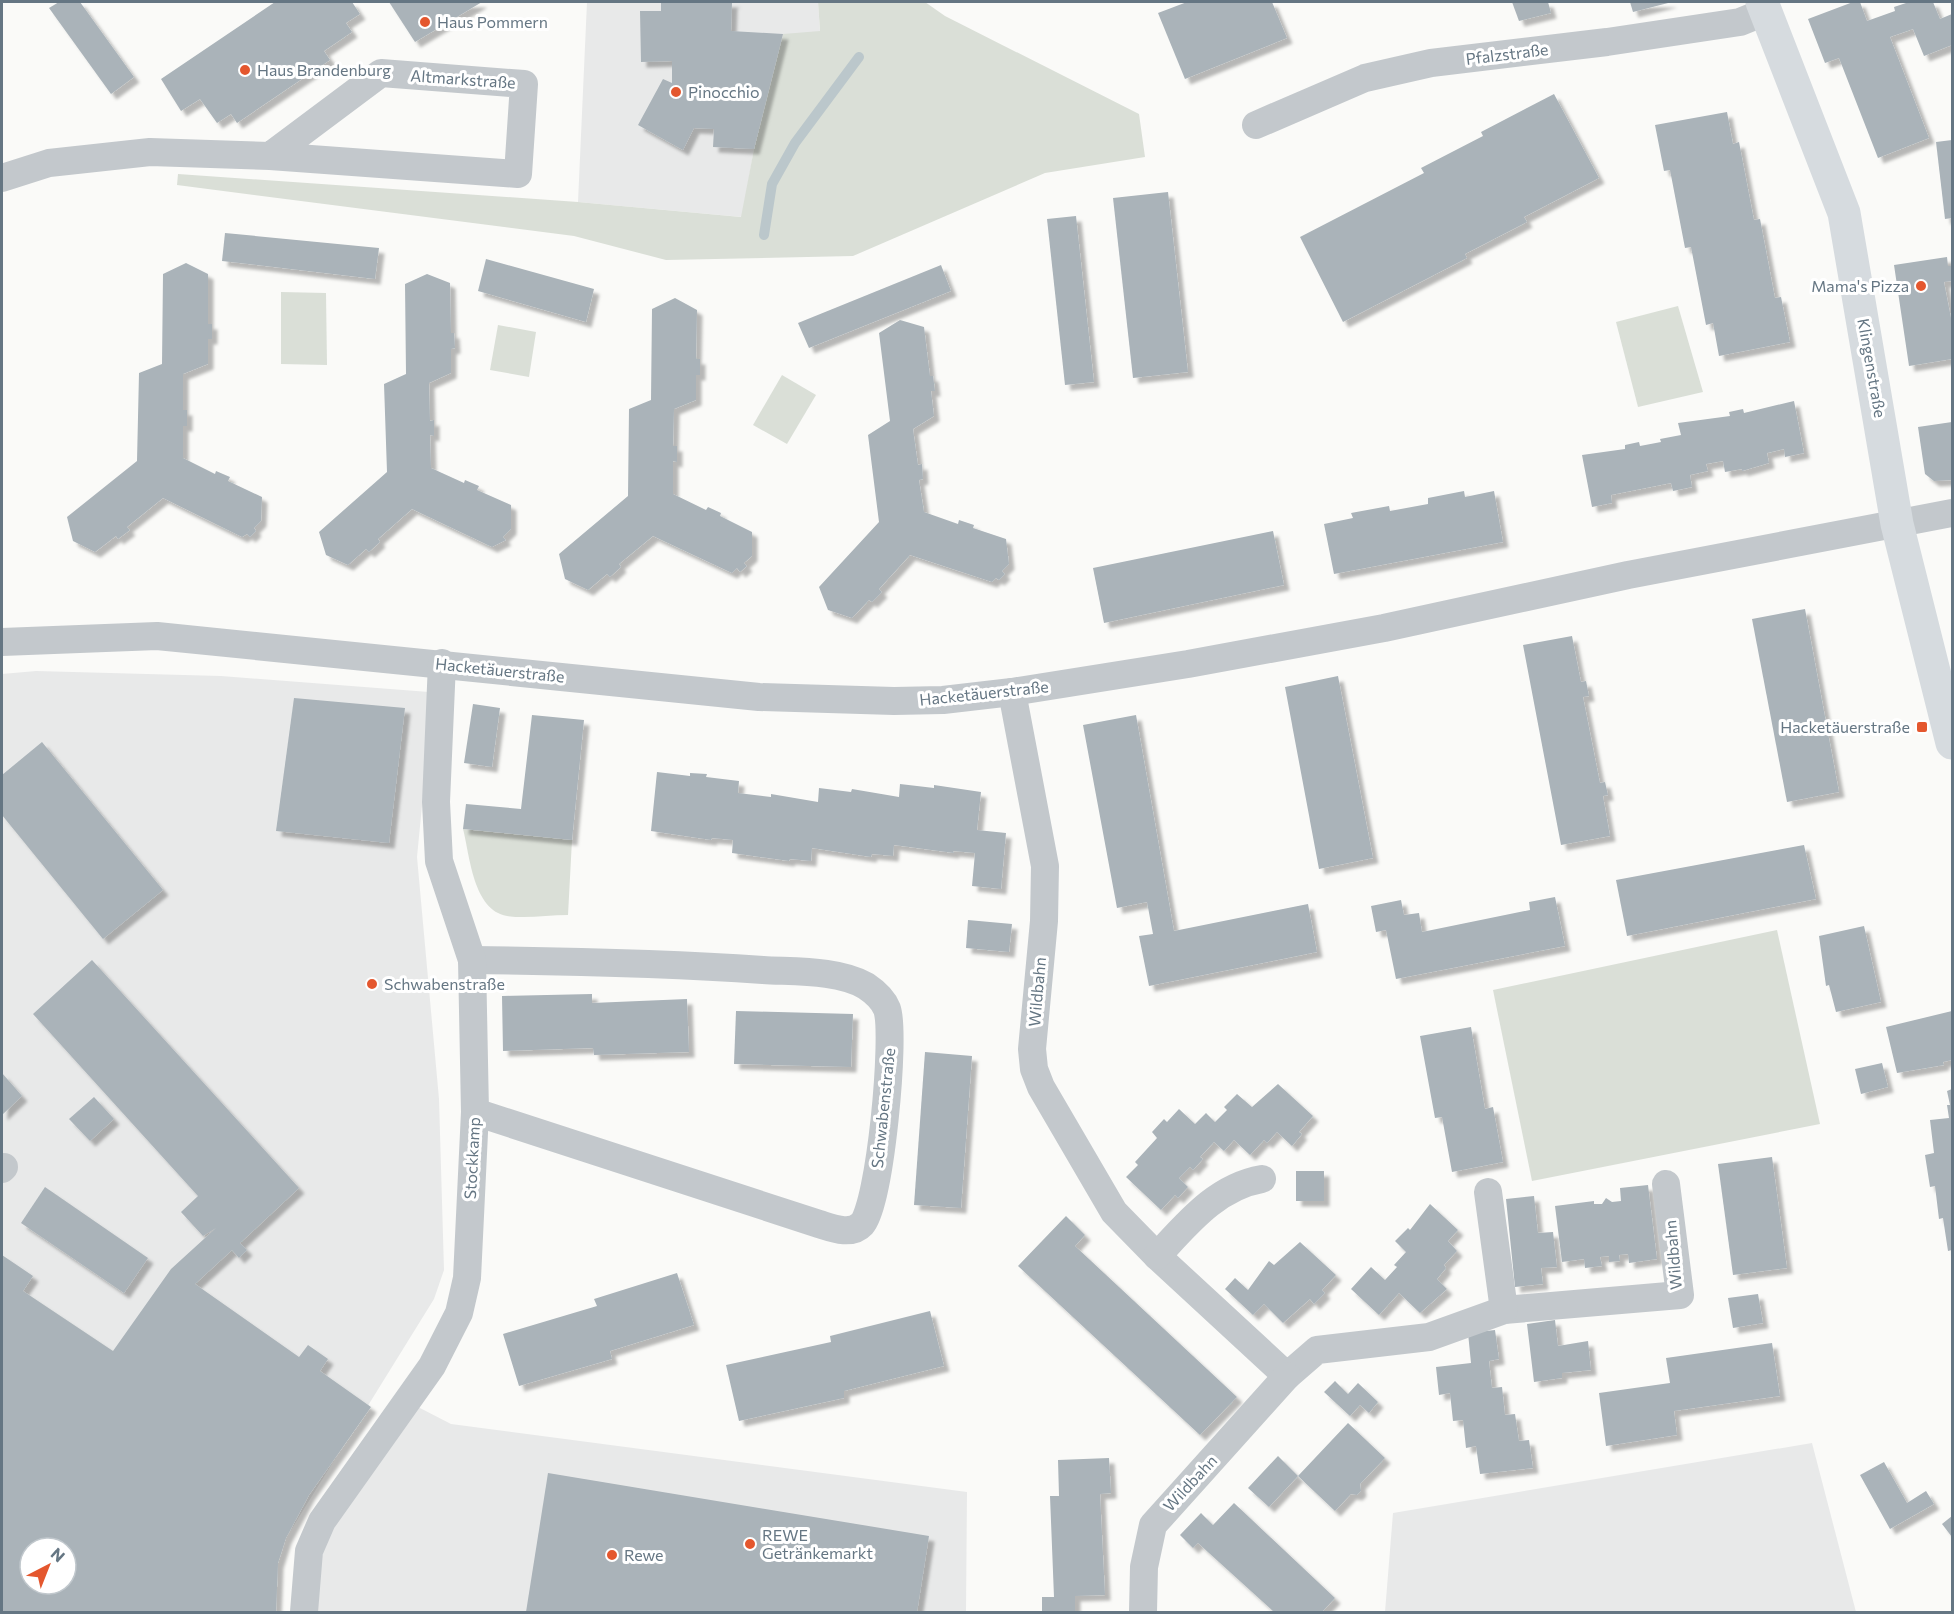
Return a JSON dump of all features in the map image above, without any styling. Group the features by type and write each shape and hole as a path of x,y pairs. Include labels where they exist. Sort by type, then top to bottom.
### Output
{"street":[{"name":"Pfalzstraße","path":"1256,125 1376,75 1431,63 1607,42 1740,22 1765,6"},
{"name":"Klingenstraße","path":"1765,6 1844,213 1897,524 1953,743"},
{"name":"Altmarkstraße","path":"2,178 49,163 150,152 270,156 518,174 524,84 381,73 270,156"},
{"name":"Hacketäuerstraße","path":"2,642 157,636 442,663 759,697 826,701 943,700 1012,692 1188,664 1384,628 1628,575 1953,513"},
{"name":"Stockkamp","path":"304,1612 309,1551 322,1521 432,1365 459,1312 467,1278 475,1112 472,960 440,861 436,801 442,663"},
{"name":"Wildbahn","path":"1012,692 1045,866 1044,921 1032,1049 1034,1069 1052,1108 1114,1212 1157,1256 1287,1376"},
{"name":"Schwabenstraße","path":"472,960 703,966 831,976 863,984 872,990 887,1010 890,1029 885,1109 871,1205 861,1225 851,1230 819,1224 475,1112"},
{"path":"1157,1256 1220,1194 1248,1181 1262,1179"},
{"name":"Wildbahn","path":"1143,1612 1144,1567 1153,1525 1287,1376 1317,1350 1429,1337 1504,1310 1680,1295 1666,1184"},
{"path":"1488,1192 1504,1310"}],"shaded area":[{"name":"Pinocchio","path":"587,2 818,2 820,32 754,149 742,217 578,202"},
{"path":"818,2 925,2 945,16 1139,114 1145,157 1045,173 853,256 666,260 574,236 177,185 178,174 578,202 741,217 754,149 783,34 820,31"},
{"path":"281,292 326,293 327,365 281,364"},
{"path":"1678,306 1703,392 1638,407 1616,322"},
{"path":"498,325 536,332 529,377 490,370"},
{"path":"782,375 816,395 787,444 753,425"},
{"path":"36,671 221,676 429,692 429,734 417,857 439,1099 444,1270 434,1299 286,1538 278,1563 276,1612 2,1612 2,674"},
{"path":"463,829 572,840 568,915 514,917 496,912 480,893 471,867"},
{"path":"1777,930 1820,1124 1532,1181 1493,990"},
{"path":"418,1407 451,1424 967,1492 966,1612 316,1612 317,1579 324,1547 338,1518"},
{"path":"1812,1443 1856,1612 1385,1612 1393,1513"}],"building":[{"path":"59,2 80,2 134,77 111,94 49,8"},
{"name":"Haus Brandenburg","path":"275,2 352,2 360,14 346,23 352,32 324,51 330,60 237,123 231,114 217,123 200,99 181,111 161,79"},
{"name":"Haus Pommern","path":"389,2 482,2 415,42"},
{"path":"661,2 736,2 732,3 731,31 783,34 754,149 713,147 714,129 694,128 683,150 638,125 663,79 672,83 672,61 641,62 640,11 661,11"},
{"path":"1187,2 1272,2 1287,38 1185,79 1158,13"},
{"path":"1512,2 1548,2 1551,13 1519,21"},
{"path":"1630,2 1672,2 1633,12"},
{"path":"1853,2 1860,2 1867,21 1895,11 1894,7 1909,2 1933,2 1940,19 1952,14 1952,45 1924,56 1913,29 1890,37 1929,138 1878,158 1839,58 1825,63 1808,19"},
{"path":"1554,94 1599,178 1524,217 1527,222 1465,254 1467,258 1343,322 1300,237 1424,173 1421,168 1483,136 1481,132"},
{"path":"1727,112 1733,144 1739,142 1754,220 1760,219 1775,298 1781,297 1790,342 1719,356 1713,323 1706,325 1691,247 1685,248 1670,170 1664,171 1655,125"},
{"path":"1952,140 1952,218 1945,219 1936,142"},
{"path":"1168,192 1188,372 1133,378 1113,198"},
{"path":"1076,216 1094,382 1065,385 1047,219"},
{"path":"225,233 379,248 375,279 222,261"},
{"path":"1947,257 1948,266 1952,266 1952,281 1944,282 1952,323 1952,359 1909,366 1894,265"},
{"path":"486,259 594,289 586,322 478,291"},
{"path":"186,263 208,274 208,324 212,324 212,339 208,339 208,364 183,374 183,410 187,410 187,426 183,426 183,458 215,474 216,471 230,477 228,481 262,497 261,521 254,528 256,531 250,537 247,534 242,537 163,498 127,527 130,530 118,539 116,536 95,552 73,541 67,517 137,461 139,373 162,364 163,274"},
{"path":"941,265 951,291 809,348 798,323"},
{"path":"427,274 450,283 451,333 454,333 455,348 451,349 451,373 429,383 430,421 434,420 434,436 430,435 431,468 464,483 465,480 479,486 477,490 511,505 511,529 503,537 506,540 492,547 412,509 378,539 380,542 369,552 366,549 348,565 326,555 319,532 387,472 384,384 406,374 405,284"},
{"path":"675,298 697,310 696,359 700,359 700,375 696,375 696,400 674,409 673,446 677,446 677,462 673,461 673,494 706,510 708,507 721,513 720,516 752,532 752,556 744,563 747,566 740,572 737,568 732,573 653,536 619,564 621,567 610,577 607,574 588,590 565,579 559,554 628,496 629,409 651,400 652,309"},
{"path":"900,320 924,327 930,376 933,376 935,391 931,391 934,416 913,429 918,465 922,464 923,479 919,480 924,512 958,524 959,520 974,525 973,528 1006,539 1009,564 1002,571 1005,574 999,580 996,578 992,582 910,555 879,589 882,592 872,602 869,600 852,618 828,610 819,587 879,522 868,435 890,421 879,333"},
{"path":"1794,401 1804,453 1785,457 1784,449 1767,453 1769,463 1742,471 1742,469 1725,472 1723,461 1706,464 1708,471 1690,475 1692,487 1673,491 1671,483 1611,495 1612,503 1592,507 1582,455 1625,449 1625,445 1639,442 1640,446 1661,442 1660,439 1681,435 1678,423 1730,416 1729,412 1743,409 1744,413"},
{"path":"1952,422 1952,480 1934,481 1925,474 1918,427"},
{"path":"1464,491 1465,497 1494,491 1503,542 1334,574 1324,524 1353,518 1351,513 1389,506 1390,511 1428,504 1428,498"},
{"path":"1273,531 1284,585 1104,623 1093,568"},
{"path":"1805,609 1839,792 1787,802 1752,619"},
{"path":"1572,636 1581,682 1586,681 1589,696 1583,697 1600,783 1605,782 1608,795 1603,796 1610,836 1561,845 1523,645"},
{"path":"1338,676 1373,858 1319,869 1285,687"},
{"path":"294,698 405,708 389,843 276,831"},
{"path":"473,704 500,708 492,767 464,763"},
{"path":"532,715 584,720 572,840 463,829 466,804 521,809"},
{"path":"1136,715 1174,931 1308,904 1317,952 1149,986 1139,936 1153,934 1147,902 1117,908 1083,725"},
{"path":"42,742 163,890 103,939 2,815 2,775"},
{"path":"657,772 690,776 690,773 707,774 706,777 739,781 738,793 771,797 771,794 818,802 819,788 851,792 852,789 899,797 900,784 934,788 934,785 981,792 977,830 1006,833 1001,889 972,886 975,853 953,851 954,853 894,845 893,856 872,854 871,857 812,848 811,861 790,859 789,861 732,853 733,840 712,838 711,840 651,831"},
{"path":"1804,845 1816,899 1627,936 1616,880"},
{"path":"1555,897 1565,946 1396,979 1386,930 1376,932 1371,906 1401,900 1404,915 1419,913 1422,932 1530,910 1529,902"},
{"path":"968,920 1012,924 1009,952 966,948"},
{"path":"1864,926 1881,1002 1836,1012 1829,985 1826,986 1819,936"},
{"path":"92,960 299,1188 240,1243 247,1250 239,1258 232,1250 195,1284 299,1357 308,1345 328,1359 320,1371 371,1407 309,1495 286,1538 278,1563 276,1612 2,1612 2,1255 33,1276 23,1291 113,1351 171,1269 216,1228 203,1236 181,1212 198,1196 33,1014"},
{"path":"592,994 592,1003 687,999 689,1052 594,1055 593,1048 503,1051 502,996"},
{"path":"736,1011 853,1014 851,1067 734,1064"},
{"path":"1952,1011 1952,1060 1943,1062 1944,1065 1897,1073 1886,1027"},
{"path":"1471,1027 1485,1109 1493,1107 1503,1162 1452,1172 1442,1117 1435,1118 1420,1036"},
{"path":"925,1052 972,1056 961,1208 914,1205"},
{"path":"1882,1063 1888,1087 1861,1094 1855,1069"},
{"path":"2,1073 22,1096 2,1115"},
{"path":"1278,1084 1313,1116 1299,1132 1302,1134 1292,1146 1277,1132 1267,1143 1264,1140 1250,1155 1234,1140 1224,1151 1214,1142 1200,1157 1203,1159 1193,1170 1190,1167 1179,1178 1188,1187 1178,1198 1175,1195 1161,1210 1126,1177 1138,1165 1135,1162 1157,1138 1152,1132 1164,1119 1167,1122 1179,1109 1195,1124 1206,1113 1215,1122 1227,1110 1224,1107 1237,1094 1252,1107"},
{"path":"1952,1089 1952,1250 1948,1251 1943,1218 1939,1219 1935,1186 1930,1187 1925,1155 1934,1153 1930,1120 1949,1118 1947,1105 1950,1105 1947,1091"},
{"path":"94,1097 114,1119 90,1141 69,1119"},
{"path":"1772,1157 1787,1268 1733,1275 1718,1164"},
{"path":"1296,1171 1324,1171 1324,1201 1296,1201"},
{"path":"1648,1185 1657,1259 1629,1263 1628,1254 1619,1255 1620,1261 1609,1262 1609,1256 1600,1257 1602,1266 1585,1268 1584,1259 1562,1262 1555,1206 1594,1201 1594,1204 1602,1204 1606,1198 1612,1202 1621,1201 1620,1188"},
{"path":"45,1187 148,1258 124,1293 21,1223"},
{"path":"1534,1196 1538,1233 1553,1232 1557,1267 1541,1268 1543,1284 1515,1287 1506,1199"},
{"path":"1430,1204 1458,1230 1448,1241 1457,1251 1444,1265 1446,1268 1437,1279 1447,1289 1420,1313 1399,1293 1379,1315 1351,1289 1371,1267 1385,1280 1397,1267 1394,1265 1406,1252 1395,1241 1408,1228 1410,1230"},
{"path":"1066,1216 1085,1235 1075,1246 1237,1397 1200,1435 1018,1266"},
{"path":"1300,1242 1336,1275 1322,1290 1325,1293 1314,1304 1310,1299 1283,1323 1264,1304 1253,1315 1225,1289 1235,1278 1248,1290 1269,1261 1274,1265"},
{"path":"677,1273 694,1325 610,1351 612,1359 519,1386 503,1334 597,1306 594,1299"},
{"path":"1758,1294 1763,1323 1733,1328 1728,1298"},
{"path":"930,1311 944,1366 844,1391 844,1398 739,1421 726,1365 831,1342 830,1336"},
{"path":"1555,1320 1558,1346 1588,1341 1591,1370 1562,1373 1562,1378 1534,1382 1527,1324"},
{"path":"1495,1330 1499,1359 1489,1361 1492,1388 1502,1387 1505,1415 1515,1414 1519,1441 1529,1440 1533,1468 1480,1474 1476,1446 1466,1448 1463,1420 1453,1421 1450,1393 1439,1395 1436,1367 1471,1363 1468,1333"},
{"path":"1772,1343 1780,1396 1674,1411 1677,1435 1606,1446 1599,1393 1670,1383 1666,1358"},
{"path":"1335,1381 1348,1394 1358,1383 1378,1402 1369,1413 1360,1405 1350,1416 1324,1392"},
{"path":"1348,1423 1385,1458 1360,1484 1361,1491 1357,1495 1351,1494 1335,1511 1298,1476"},
{"path":"1278,1456 1298,1476 1269,1507 1248,1488"},
{"path":"1109,1458 1111,1493 1100,1494 1105,1595 1075,1596 1075,1611 1042,1612 1042,1597 1054,1597 1050,1496 1059,1496 1058,1460"},
{"path":"1884,1462 1907,1503 1926,1491 1934,1504 1890,1529 1860,1475"},
{"path":"548,1473 929,1536 917,1612 526,1612"},
{"path":"1234,1503 1335,1598 1322,1612 1274,1612 1198,1543 1193,1548 1180,1535 1201,1513 1213,1525"},
{"path":"1952,1516 1952,1537 1942,1524"}],"waterway":[{"path":"764,235 772,184 795,143 859,57"}],"place":[{"name":"Haus Pommern","path":"425,22"},
{"name":"Haus Brandenburg","path":"245,70"},
{"name":"Pinocchio","path":"676,92"},
{"name":"Mama's Pizza","path":"1921,286"},
{"name":"Hacketäuerstraße","path":"1922,727"},
{"name":"Schwabenstraße","path":"372,984"},
{"name":"REWE Getränkemarkt","path":"750,1544"},
{"name":"Rewe","path":"612,1555"}]}
